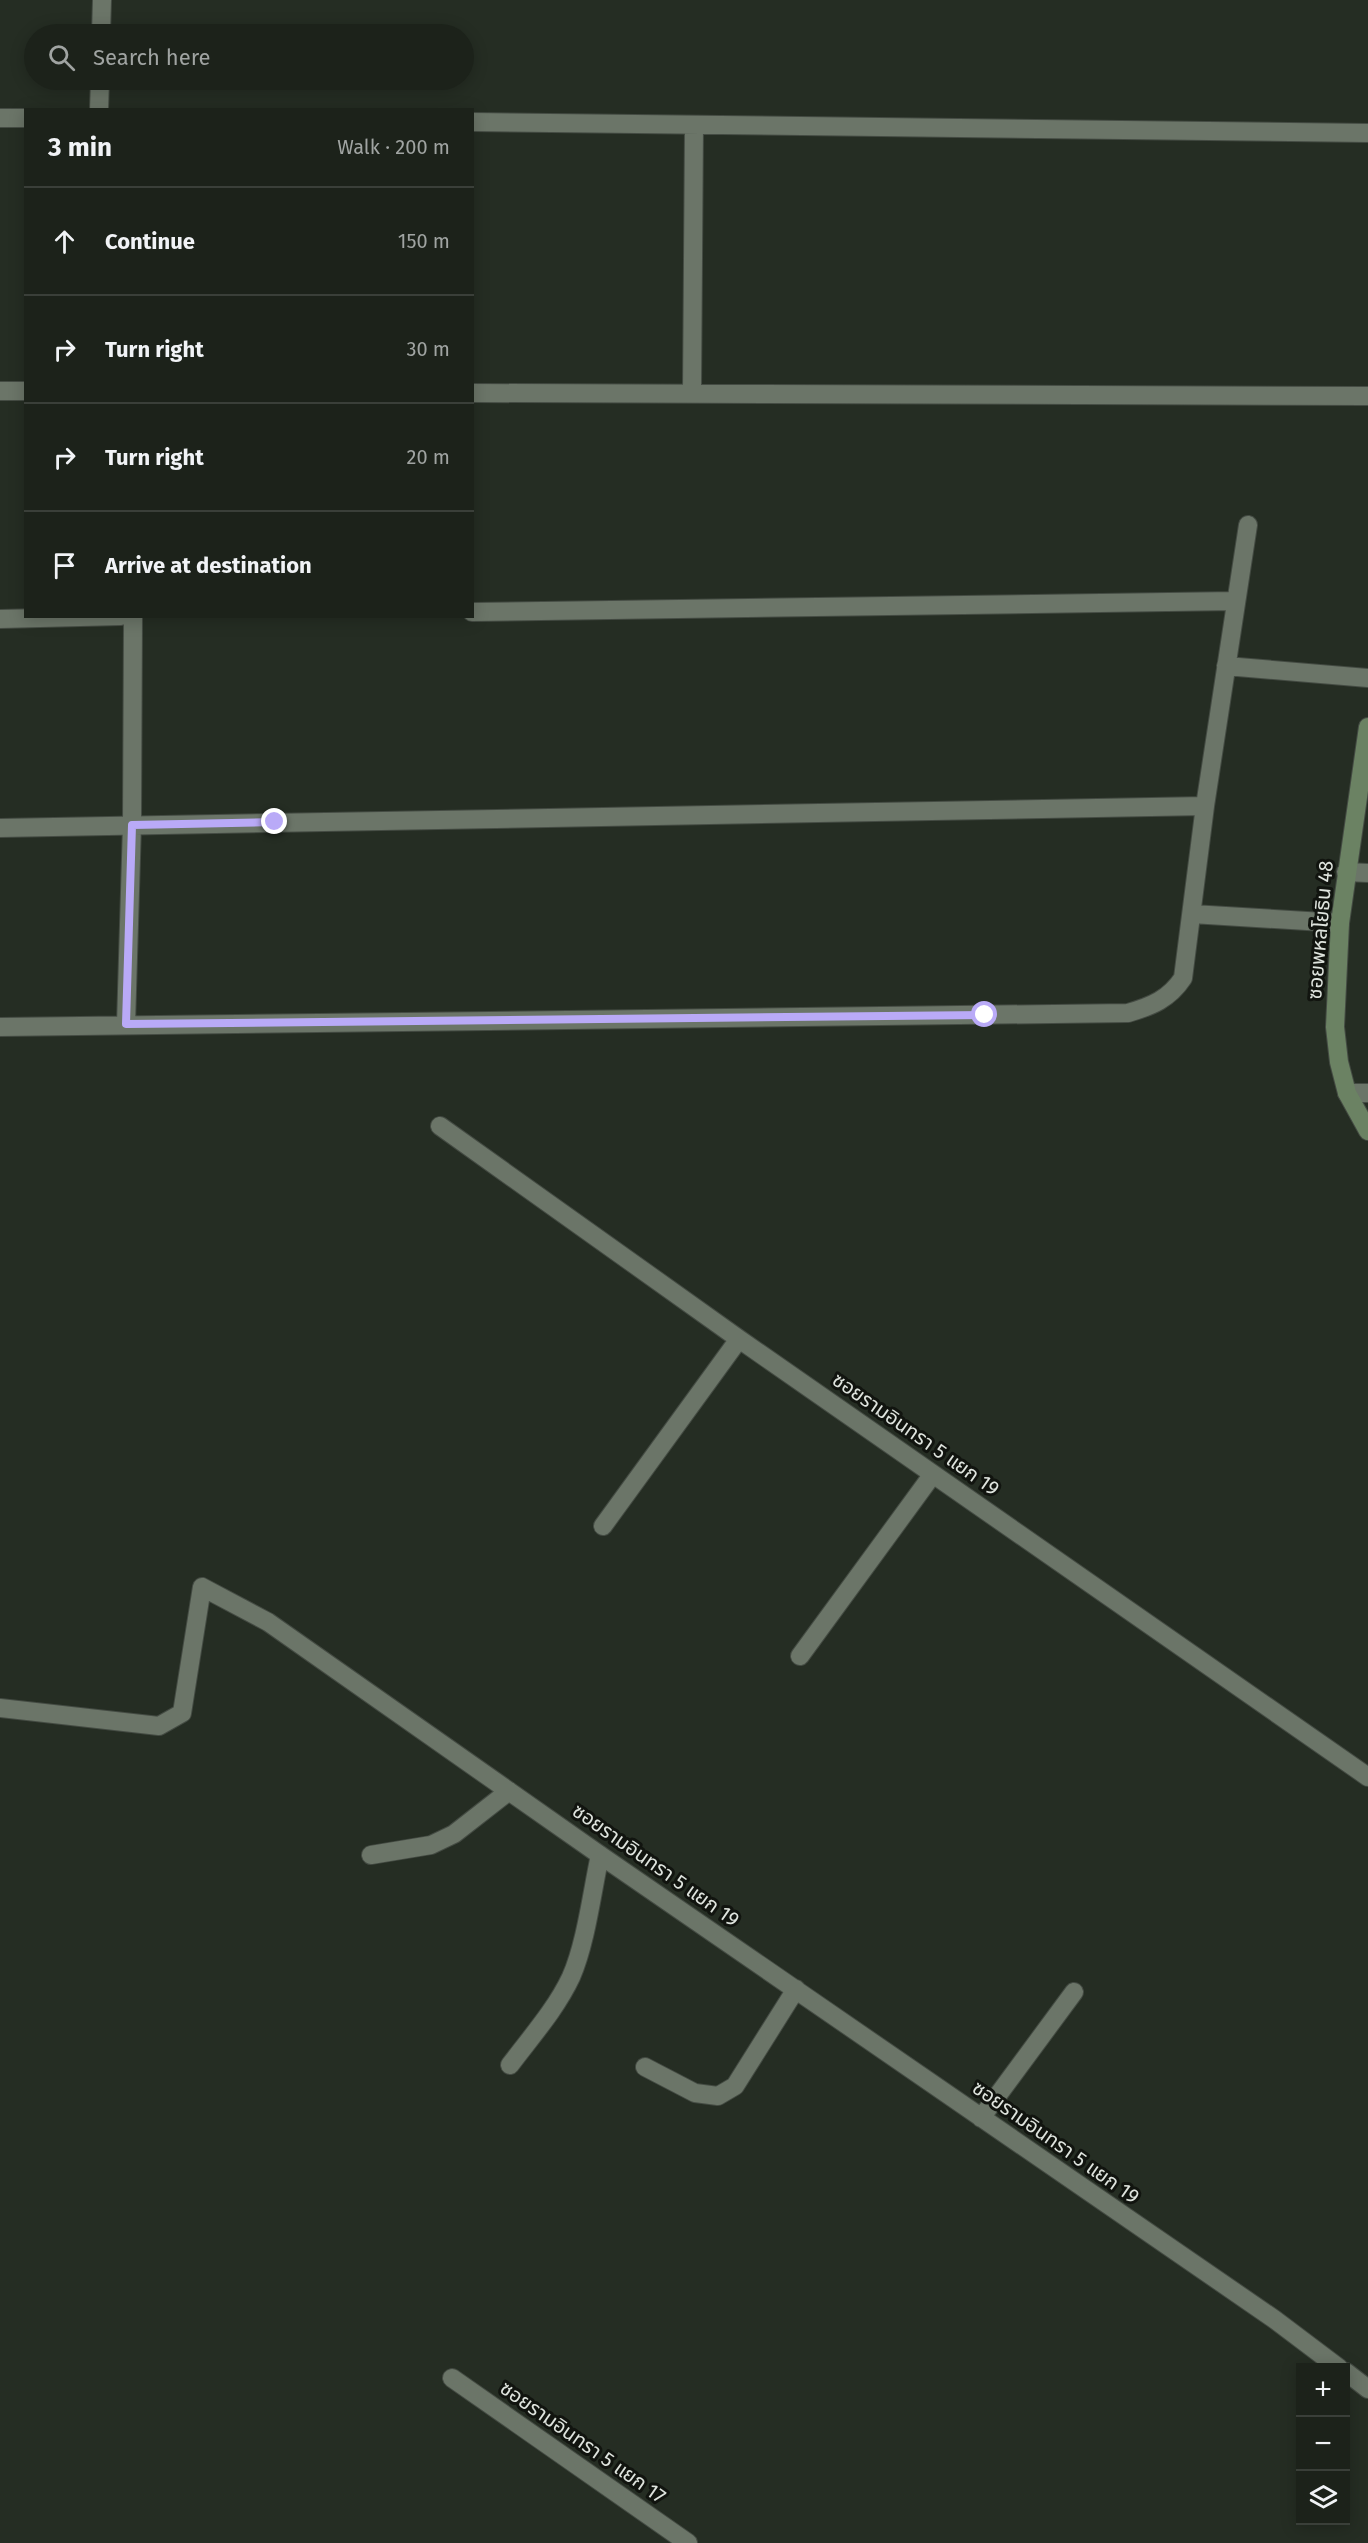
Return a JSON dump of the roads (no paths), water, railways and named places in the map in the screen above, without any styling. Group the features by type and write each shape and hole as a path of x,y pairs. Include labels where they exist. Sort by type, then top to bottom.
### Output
{"street":[{"path":"101,24 102,0"},
{"path":"99,108 100,90"},
{"path":"0,118 24,118"},
{"path":"474,122 1368,133"},
{"path":"692,393 694,125"},
{"path":"0,391 24,391"},
{"path":"474,393 1368,396"},
{"path":"0,1027 1128,1013 1152,1006 1174,992 1183,978 1205,806 1248,525"},
{"path":"474,612 1235,601"},
{"path":"0,619 40,618"},
{"path":"126,1024 132,825 133,618"},
{"path":"1226,666 1368,678"},
{"name":"ซอยพหลโยธิน 48","path":"1368,727 1340,923 1335,1027 1339,1062 1347,1093 1368,1131"},
{"path":"0,828 1205,806"},
{"path":"1346,872 1368,873"},
{"path":"1192,914 1340,923"},
{"path":"1347,1093 1368,1093"},
{"name":"ซอยรามอินทรา 5 แยก 19","path":"440,1126 740,1339 1368,1777"},
{"path":"603,1526 740,1339"},
{"path":"800,1656 933,1474"},
{"name":"ซอยรามอินทรา 5 แยก 19","path":"0,1708 159,1726 182,1713 202,1587 268,1622 600,1855 1274,2319 1334,2363"},
{"path":"371,1855 431,1845 454,1834 509,1791"},
{"path":"510,2065 559,1998 571,1977 578,1958 600,1855"},
{"path":"645,2067 695,2093 717,2096 735,2086 796,1989"},
{"path":"981,2118 1074,1992"},
{"path":"1350,2375 1368,2389"},
{"name":"ซอยรามอินทรา 5 แยก 17","path":"452,2378 688,2543"}]}
